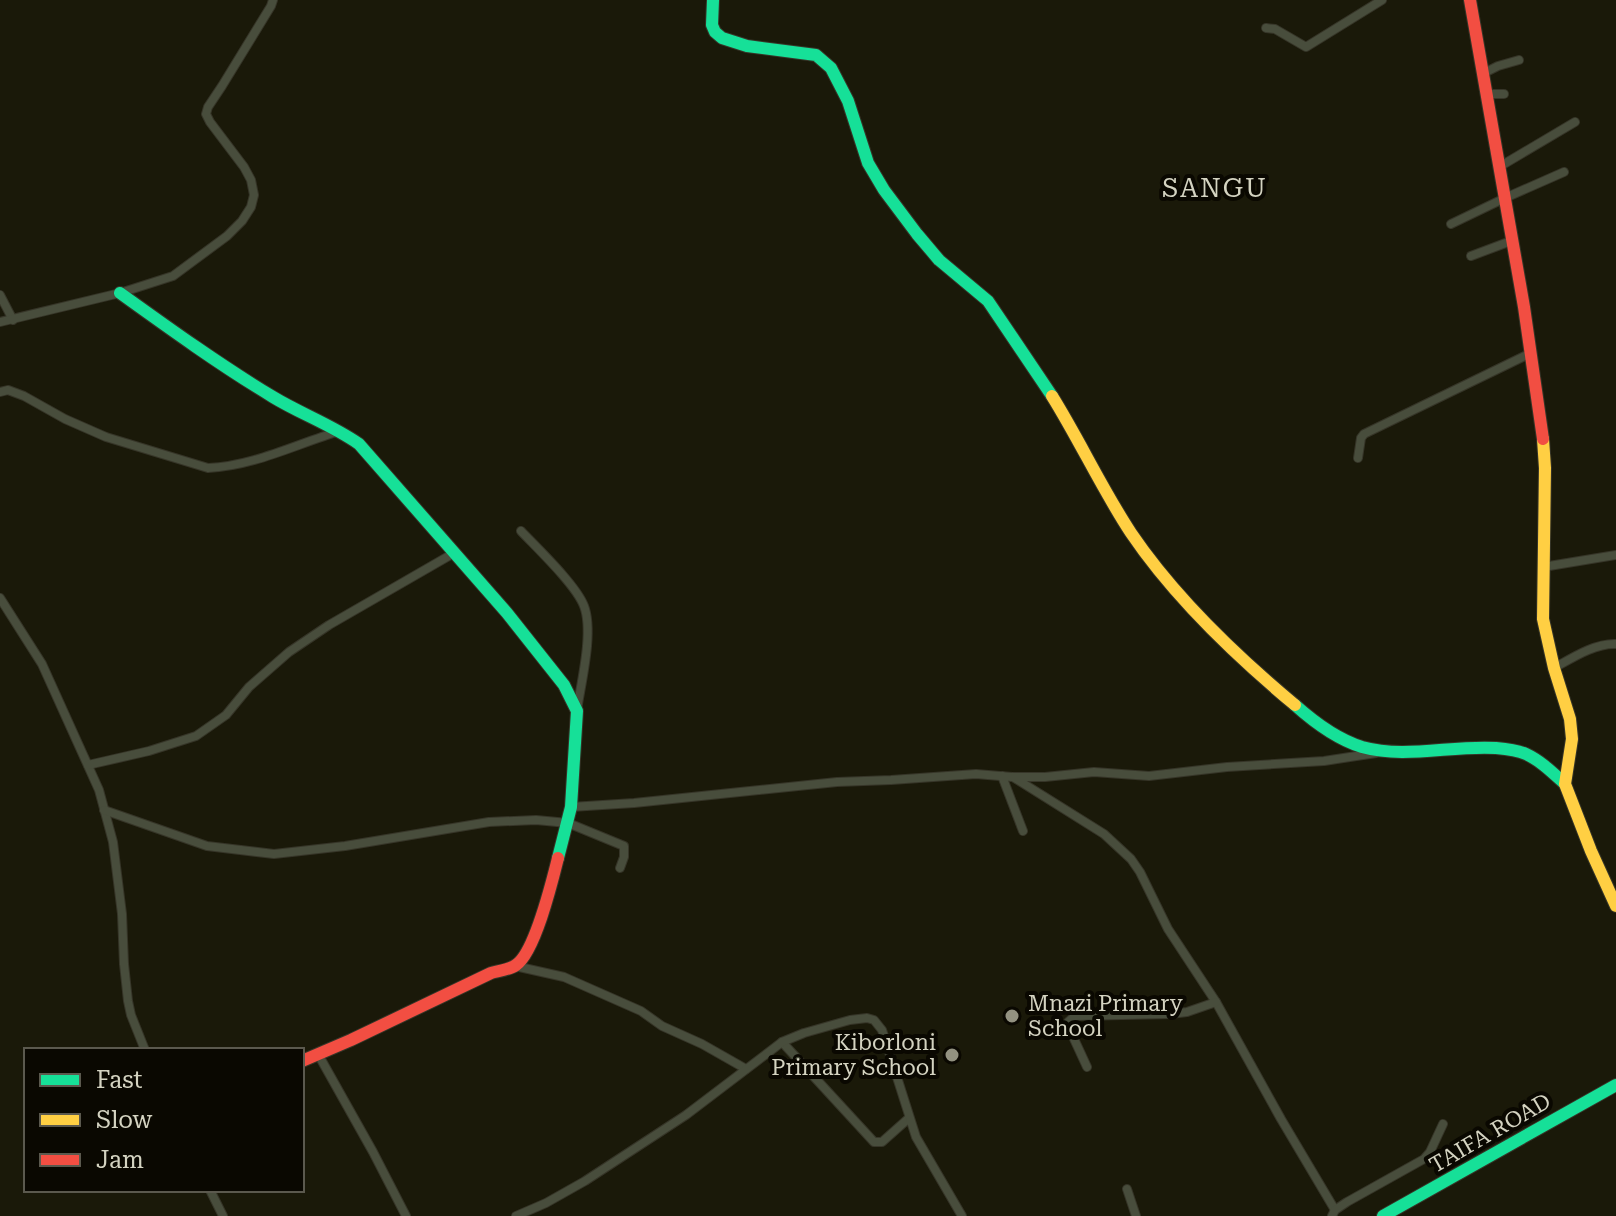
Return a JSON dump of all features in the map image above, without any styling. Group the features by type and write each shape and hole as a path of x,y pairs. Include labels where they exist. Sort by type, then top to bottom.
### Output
{"main road":[{"path":"713,0 711,22 714,30 725,39 759,47 806,52 824,59 830,65 876,177 928,247 950,271 988,301 1063,412 1140,546 1179,594 1256,670 1323,728 1361,748 1385,752 1446,748 1505,749 1522,752 1544,764 1565,784 1616,906"},
{"path":"1470,0 1543,430 1543,619 1570,719 1572,739 1565,784"},
{"path":"120,293 263,392 341,431 359,444 507,613 564,685 577,711 568,823 538,923 527,950 515,966 491,973 304,1060"},
{"name":"TAIFA ROAD","path":"1383,1216 1616,1085"}],"street":[{"path":"0,322 120,293 173,276 242,221 254,195 251,180 206,114 273,0"},
{"path":"1266,28 1275,29 1306,47 1382,0"},
{"path":"1482,74 1519,60"},
{"path":"1486,94 1504,94"},
{"path":"1499,167 1575,122"},
{"path":"1451,224 1564,172"},
{"path":"1471,256 1511,241"},
{"path":"0,295 13,320"},
{"path":"1358,458 1364,434 1531,353"},
{"path":"0,392 8,390 24,396 106,437 208,468 276,454 341,431"},
{"path":"521,531 555,566 585,608 588,625 577,711"},
{"path":"88,765 196,736 226,715 249,687 289,652 329,625 454,553"},
{"path":"1543,567 1616,555"},
{"path":"0,598 42,664 88,765 104,810 113,842 128,1001 144,1048"},
{"path":"1554,668 1599,647 1616,644"},
{"path":"571,807 837,782 976,774 1045,777 1094,772 1149,776 1324,761 1385,752"},
{"path":"1002,776 1023,831"},
{"path":"1012,777 1104,834 1131,859 1168,929 1216,1002 1334,1213 1424,1159 1443,1124"},
{"path":"104,810 207,846 274,854 345,846 489,822 536,820 568,823 624,846 620,868"},
{"path":"515,966 564,977 641,1011 662,1026 746,1069"},
{"path":"1087,1067 1069,1028 1068,1022 1075,1016 1170,1014 1216,1002"},
{"path":"516,1216 585,1181 686,1115 782,1042 850,1020 867,1018 879,1024 885,1036 916,1137 962,1216"},
{"path":"782,1042 874,1142 882,1142 909,1118"},
{"path":"318,1054 406,1216"},
{"path":"1127,1189 1136,1216"},
{"path":"211,1192 223,1216"}],"traffic: fast":[{"path":"713,0 712,25 722,38 747,46 816,55 831,68 848,101 868,163 884,190 939,260 988,301 1052,396"},
{"path":"120,293 253,385 359,444 507,613 564,685 577,711 571,807 558,858"},
{"path":"1295,705 1326,729 1362,747 1395,752 1479,748 1512,750 1537,760 1565,784"},
{"path":"1383,1216 1616,1085"}],"traffic: slow":[{"path":"1052,396 1120,516 1148,557 1207,625 1295,705"},
{"path":"1543,439 1543,619 1570,719 1572,739 1565,784 1616,906"}],"traffic: jam":[{"path":"1470,0 1524,307 1543,439"},
{"path":"304,1060 491,973 516,965 536,932 558,858"}],"place":[{"name":"Mnazi Primary School","path":"1012,1016"},
{"name":"Kiborloni Primary School","path":"952,1055"}],"district":[{"name":"SANGU","path":"1215,188"}]}
